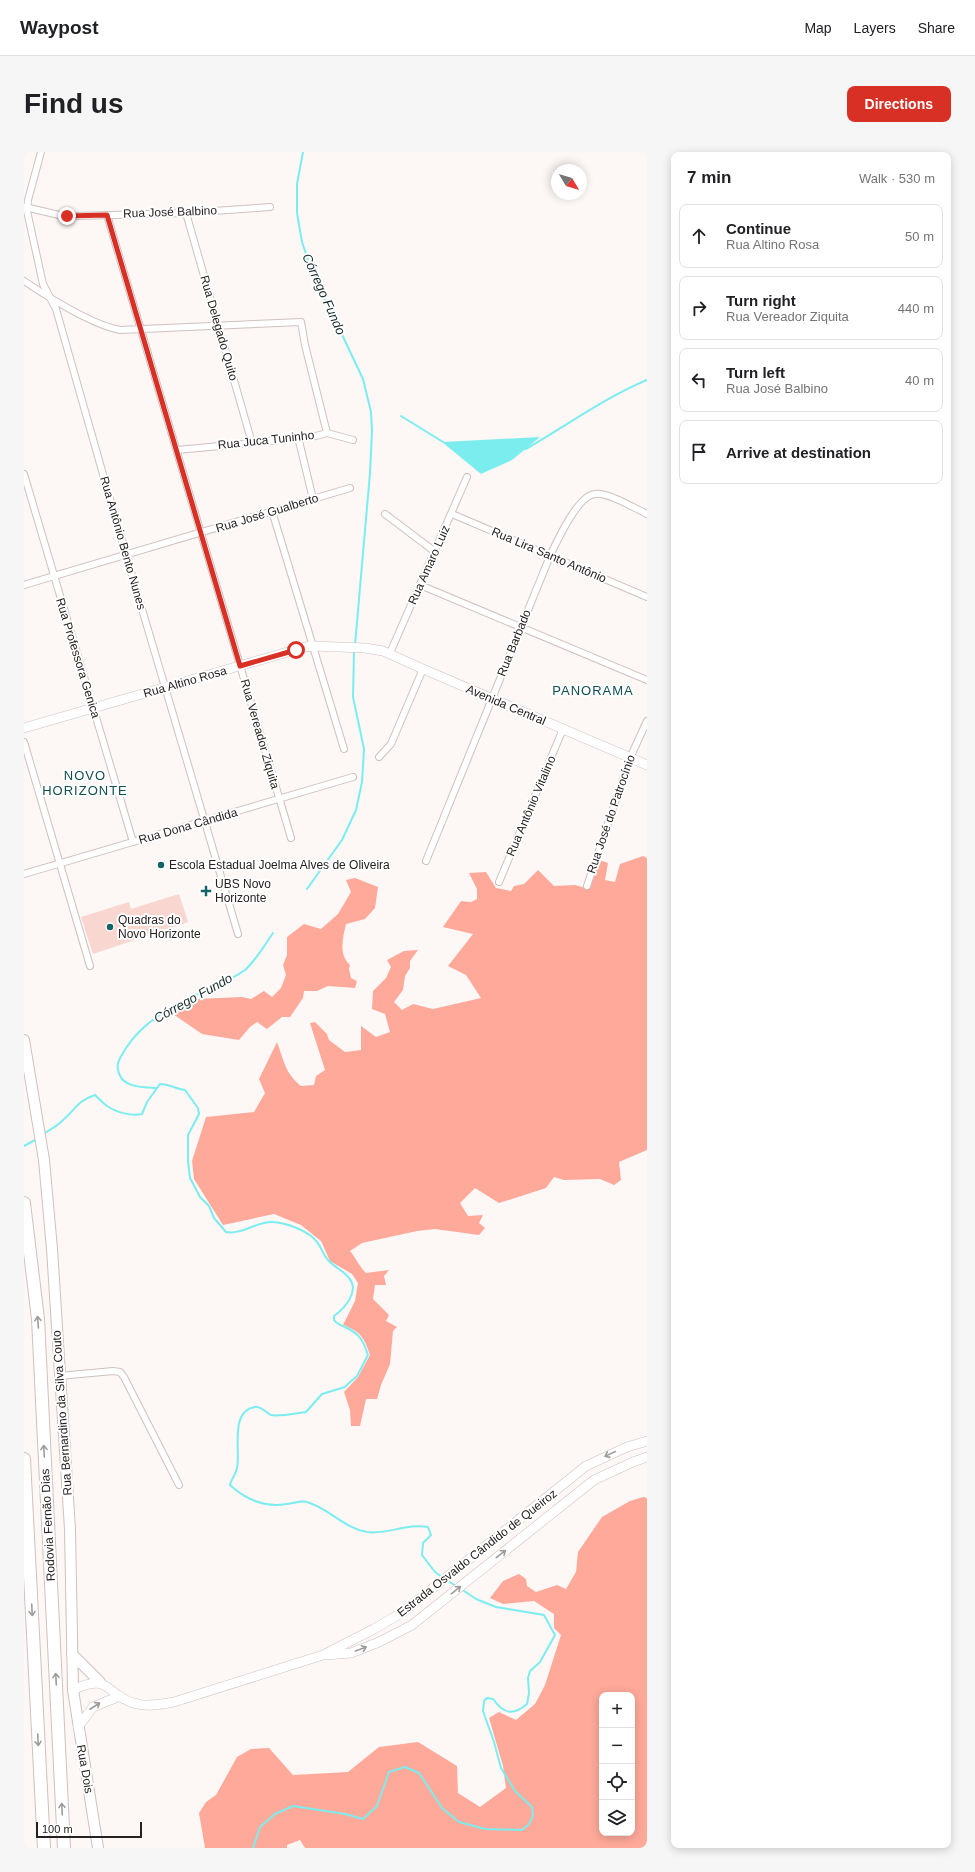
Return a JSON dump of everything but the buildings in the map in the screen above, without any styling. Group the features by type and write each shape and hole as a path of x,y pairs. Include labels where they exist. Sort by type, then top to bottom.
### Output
{"highway":[{"name":"Rodovia Fernão Dias","path":"24,1203 38,1319 64,1848"},
{"name":"Rodovia Fernão Dias","path":"24,1459 44,1848"}],"main road":[{"name":"Rua Altino Rosa","path":"24,728 313,646 365,648"},
{"name":"Avenida Central","path":"365,648 390,653 423,669 647,765"},
{"name":"Rua Bernardino da Silva Couto","path":"24,1040 36,1104 44,1160 70,1529 73,1690"},
{"name":"Estrada Osvaldo Cândido de Queiroz","path":"100,1682 120,1696 137,1704 156,1705 174,1702 323,1655 374,1629 403,1612 430,1592 586,1466 627,1446 647,1441"},
{"name":"Estrada Osvaldo Cândido de Queiroz","path":"323,1655 351,1653 379,1642 412,1625 594,1480 647,1457"},
{"path":"72,1654 100,1682"},
{"path":"73,1690 91,1683 100,1682"},
{"name":"Rua Dois","path":"73,1690 98,1848"},
{"path":"78,1727 93,1707 120,1696"}],"street":[{"name":"Rua Antônio Bento Nunes","path":"41,152 25,207 43,284 56,309 126,555 238,934"},
{"name":"Rua José Balbino","path":"25,207 67,216 186,212 270,207"},
{"name":"Rua Delegado Quito","path":"186,212 252,443"},
{"name":"Rua Vereador Ziquita","path":"107,215 142,329 200,533 290,838"},
{"path":"24,281 49,297 112,329 129,331 142,329 300,322 327,432"},
{"name":"Rua Juca Tuninho","path":"177,450 298,438 327,432 353,440"},
{"path":"298,438 313,499"},
{"name":"Rua Professora Genica","path":"24,474 133,842"},
{"name":"Rua Amaro Luiz","path":"390,653 467,477"},
{"name":"Rua José Gualberto","path":"24,585 350,488"},
{"name":"Rua Barbado","path":"426,861 520,627 550,556 569,520 586,498 594,494 604,495 647,514"},
{"path":"272,511 344,749"},
{"path":"384,514 434,551"},
{"name":"Rua Lira Santo Antônio","path":"452,514 647,597"},
{"path":"420,585 647,680"},
{"path":"379,757 390,744 423,669"},
{"name":"Rua José do Patrocínio","path":"586,886 630,758 647,721"},
{"name":"Rua Antônio Vitalino","path":"499,882 563,729"},
{"path":"24,742 90,966"},
{"name":"Rua Dona Cândida","path":"24,874 353,777"},
{"path":"60,1376 113,1371 120,1372 124,1377 179,1485"}],"shaded area":[{"path":"643,856 647,858 647,1150 619,1162 621,1180 614,1185 600,1179 564,1180 554,1177 546,1188 499,1203 475,1188 460,1203 468,1216 483,1215 479,1223 485,1228 479,1235 435,1229 417,1231 362,1243 350,1251 366,1273 389,1270 384,1276 386,1285 375,1285 373,1299 389,1315 386,1321 397,1327 393,1331 390,1364 377,1399 366,1399 360,1426 351,1426 350,1410 344,1392 358,1377 370,1355 364,1339 354,1330 343,1325 355,1301 358,1283 352,1274 330,1261 321,1241 301,1225 274,1214 223,1225 194,1179 192,1161 206,1117 254,1112 265,1093 259,1079 277,1042 291,1076 301,1086 314,1085 316,1076 325,1070 310,1023 315,1022 327,1034 329,1040 345,1052 361,1050 361,1026 376,1037 390,1032 385,1014 372,1009 373,991 386,978 391,967 387,960 404,951 418,950 410,961 410,968 405,976 403,990 394,1002 402,1010 413,1004 433,1009 481,998 466,975 448,966 473,934 443,927 461,901 471,902 477,899 477,889 469,873 486,872 496,888 511,891 514,886 524,884 538,870 554,886 575,885 589,889 599,860 608,863 605,880 615,882 620,864"},
{"path":"355,878 378,887 375,908 365,919 346,924 342,946 346,961 350,965 349,969 351,978 357,981 355,988 328,986 317,991 304,991 303,998 290,1017 282,1017 267,1029 257,1022 250,1027 239,1040 202,1034 173,1014 196,999 242,997 251,999 264,991 272,997 281,988 286,975 283,965 287,955 287,937 304,924 321,929 338,914 351,892 346,880"},
{"path":"179,894 188,922 93,954 81,917 129,902 131,909"},
{"path":"643,1497 647,1498 647,1848 305,1848 300,1840 287,1845 287,1848 205,1848 199,1813 206,1802 216,1795 237,1757 251,1749 269,1748 293,1775 348,1772 379,1747 418,1742 457,1766 458,1793 480,1807 506,1788 503,1766 489,1718 499,1712 516,1720 535,1704 545,1685 561,1635 554,1628 554,1614 534,1601 503,1604 490,1598 503,1581 519,1574 526,1579 527,1586 536,1592 557,1585 566,1589 576,1572 578,1552 602,1517 630,1501"}],"water":[{"path":"540,437 512,460 481,474 442,442"}],"waterway":[{"name":"Córrego Fundo","path":"303,152 297,184 297,213 302,242 311,269 363,379 371,412 372,431 370,473 355,645"},
{"path":"523,449 526,449 616,395 647,380"},
{"path":"401,416 443,442"},
{"path":"307,889 342,840 356,810 362,782 364,749 353,697 354,651"},
{"name":"Córrego Fundo","path":"156,1088 133,1085 123,1080 120,1076 118,1067 121,1056 126,1048 142,1029 162,1013 245,970 273,933"},
{"name":"Córrego Fundo","path":"43,1134 60,1123 80,1103 95,1095 107,1106 115,1110 138,1115 142,1114 147,1102 160,1084 185,1090 198,1108 199,1114 188,1135 188,1161 190,1178 200,1197 209,1206 214,1218 226,1232 238,1232 267,1222 273,1222 285,1224 309,1234 319,1244 326,1258 342,1271 352,1283 353,1288 350,1299 343,1309 334,1316 334,1320 358,1335 368,1355 357,1376 345,1387 322,1394 306,1412 271,1415 257,1407 247,1410 242,1416 239,1424 237,1468 230,1485 249,1498 270,1505 288,1504 302,1501 307,1502 315,1505 343,1522 359,1530 367,1532 382,1532 420,1526 428,1527 431,1535 423,1543 422,1555 435,1572 442,1577"},
{"path":"24,1146 37,1139"},
{"name":"Córrego Fundo","path":"448,1581 456,1586"},
{"name":"Córrego Fundo","path":"253,1848 260,1827 275,1814 293,1806 345,1814 363,1819 377,1806 389,1772 405,1767 419,1773 442,1808 459,1822 485,1829 522,1830 529,1824 533,1816 532,1807 515,1791 501,1768 483,1711 484,1701 487,1698 493,1699 501,1708 509,1712 513,1712 527,1704 529,1693 528,1678 530,1671 540,1662 555,1635 544,1615 496,1607 476,1599 461,1589"}],"place":[{"name":"Escola Estadual Joelma Alves de Oliveira","path":"161,865"},
{"name":"UBS Novo Horizonte","path":"206,891"},
{"name":"Quadras do Novo Horizonte","path":"110,927"}],"district":[{"name":"PANORAMA","path":"593,690"},
{"name":"NOVO HORIZONTE","path":"85,782"}],"route":[{"path":"67,216 107,215 142,329 200,533 240,666 296,650"}]}
